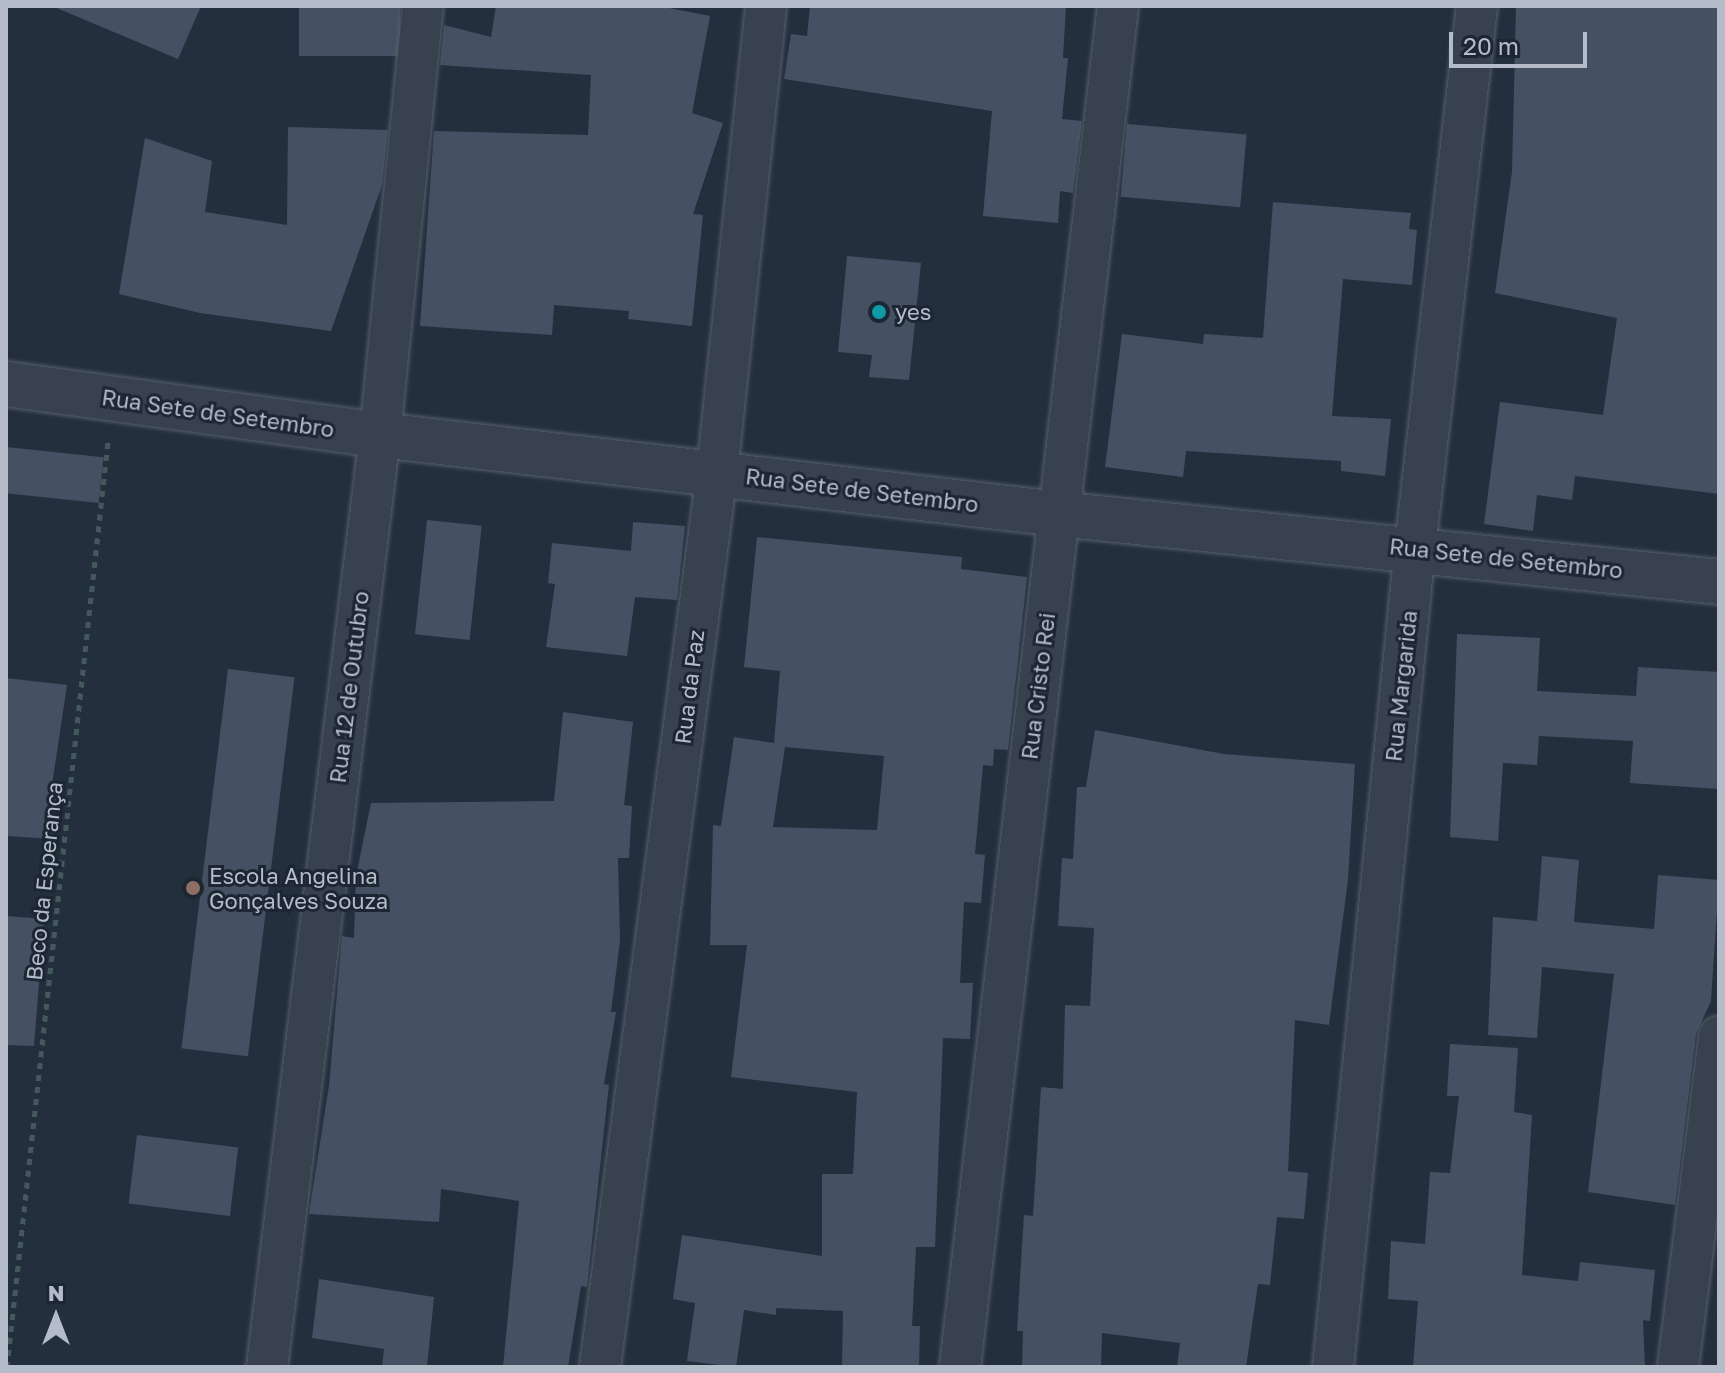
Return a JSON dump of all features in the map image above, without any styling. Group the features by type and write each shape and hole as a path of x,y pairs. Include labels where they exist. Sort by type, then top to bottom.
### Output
{"street":[{"name":"Rua 12 de Outubro","path":"267,1367 380,435 423,6"},
{"name":"Rua da Paz","path":"600,1367 717,473 766,6"},
{"name":"Rua Cristo Rei","path":"960,1367 1118,6"},
{"name":"Rua Margarida","path":"1333,1367 1415,548 1477,6"},
{"name":"Rua Sete de Setembro","path":"6,384 380,435 1058,514 1415,548 1719,582"},
{"path":"1678,1367 1719,1037"}],"path":[{"name":"Beco da Esperança","path":"7,1367 113,399"}],"building":[{"path":"52,6 201,6 178,59"},
{"path":"299,6 400,6 400,56 299,56"},
{"path":"496,6 659,6 710,16 692,113 723,123 693,214 703,215 692,326 628,319 629,311 554,305 552,335 420,326 434,131 588,135 591,75 440,65 444,25 491,37"},
{"path":"810,6 1066,6 1063,58 1068,58 1062,119 1082,121 1073,193 1060,191 1058,223 983,216 992,111 784,79 791,34 807,36"},
{"path":"1516,6 1719,6 1719,494 1575,476 1572,500 1537,495 1533,531 1484,524 1500,402 1603,415 1617,318 1495,293 1512,172"},
{"path":"1127,124 1247,134 1240,207 1121,197"},
{"path":"288,127 388,130 382,185 331,331 200,313 119,294 145,138 212,161 205,212 287,225"},
{"path":"1273,202 1411,213 1409,229 1417,230 1412,285 1343,279 1332,416 1391,419 1385,476 1341,471 1341,461 1186,451 1183,477 1105,467 1122,334 1203,344 1204,334 1263,338"},
{"name":"yes","path":"847,256 921,263 909,380 869,377 872,355 838,352"},
{"path":"6,447 103,457 99,503 6,493"},
{"path":"427,520 482,526 470,640 415,634"},
{"path":"633,522 685,526 677,600 635,597 627,656 546,647 555,584 548,583 552,543 631,551"},
{"path":"757,537 962,557 961,569 1027,577 1008,750 994,749 993,766 983,765 975,854 985,855 981,903 964,902 960,983 973,983 970,1039 943,1038 935,1247 916,1247 912,1326 920,1326 919,1367 842,1367 843,1311 776,1308 776,1315 744,1310 736,1367 687,1361 695,1303 673,1299 682,1235 822,1256 822,1174 853,1174 857,1092 731,1077 747,945 710,945 713,825 721,826 734,737 774,743 780,671 744,667","holes":["785,747 884,756 877,830 773,827"]},
{"path":"1457,634 1540,638 1537,691 1636,696 1638,667 1719,672 1719,789 1630,783 1633,741 1539,736 1537,765 1503,763 1498,841 1450,837"},
{"path":"228,669 295,677 248,1056 181,1048"},
{"path":"6,678 67,685 52,785 57,786 54,839 6,836"},
{"path":"563,712 633,722 624,805 632,806 629,858 618,858 620,941 611,1012 616,1012 604,1084 609,1085 587,1287 581,1286 568,1367 503,1367 519,1201 441,1189 439,1222 309,1214 329,1085 342,936 354,938 356,876 371,803 554,801"},
{"path":"1095,730 1224,754 1355,764 1348,880 1329,1025 1295,1020 1288,1171 1308,1173 1304,1219 1277,1217 1270,1285 1258,1284 1246,1367 1177,1367 1180,1343 1102,1333 1101,1367 1022,1367 1023,1331 1017,1331 1024,1215 1033,1216 1041,1087 1063,1089 1065,1005 1090,1006 1094,928 1058,926 1062,858 1073,859 1077,787 1086,787"},
{"path":"1542,856 1579,860 1574,922 1654,929 1658,875 1719,880 1711,1001 1696,1034 1675,1205 1588,1192 1614,974 1542,967 1537,1038 1488,1035 1493,917 1537,921"},
{"path":"6,916 44,919 34,1046 6,1045"},
{"path":"1450,1044 1518,1048 1514,1112 1532,1115 1522,1275 1578,1281 1580,1262 1655,1270 1650,1321 1643,1320 1645,1367 1413,1367 1418,1301 1388,1299 1391,1241 1425,1244 1430,1172 1450,1173 1459,1096 1447,1096"},
{"path":"137,1135 238,1147 230,1216 129,1203"},
{"path":"319,1279 434,1297 427,1367 382,1367 384,1349 312,1338"}],"place":[{"name":"yes","path":"879,312"},
{"name":"Escola Angelina Gonçalves Souza","path":"193,888"}]}
